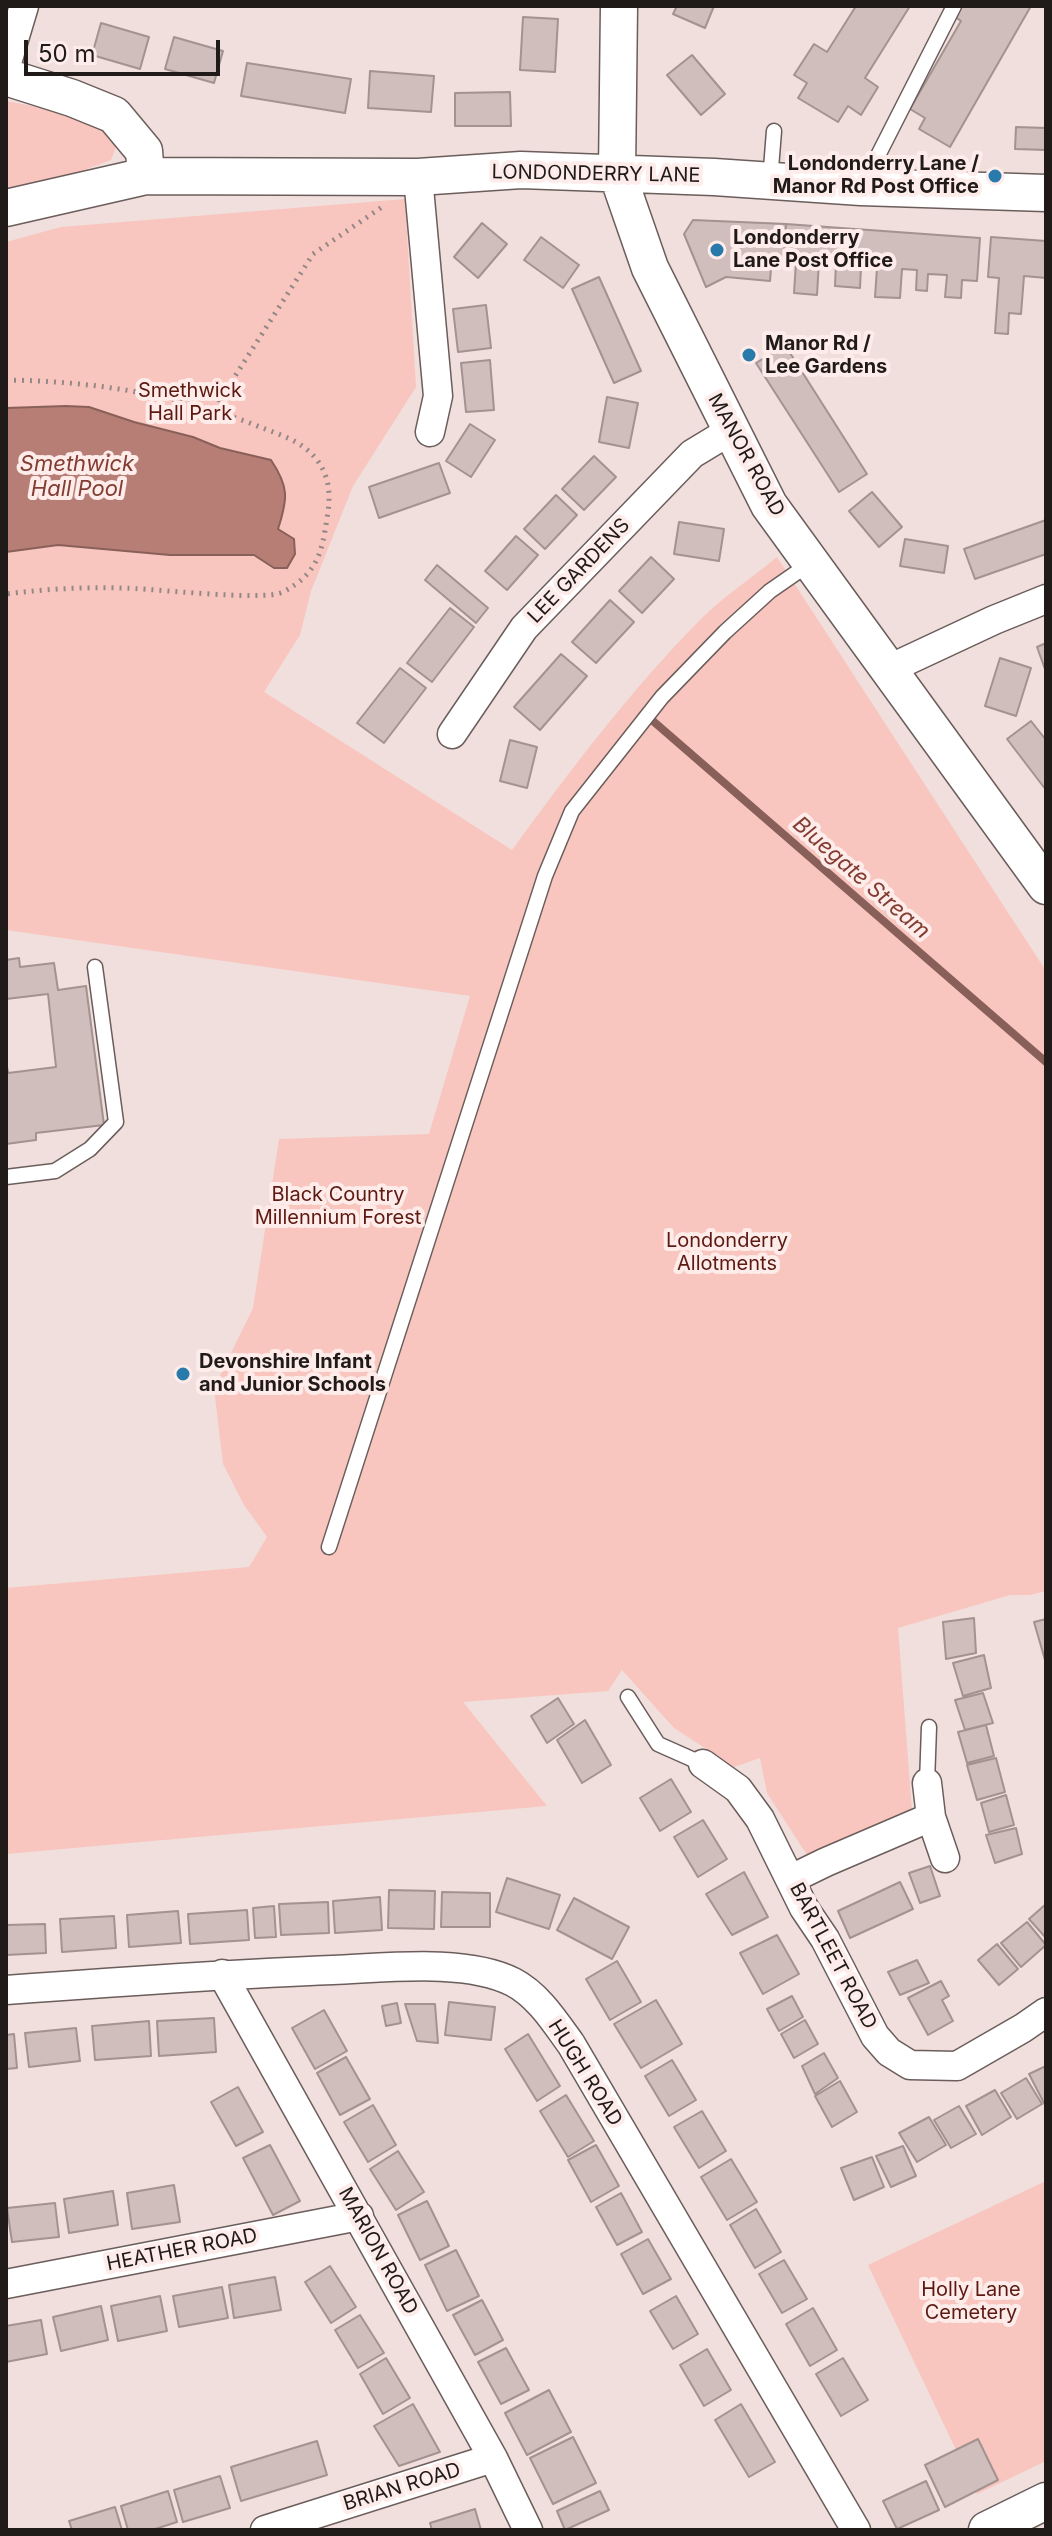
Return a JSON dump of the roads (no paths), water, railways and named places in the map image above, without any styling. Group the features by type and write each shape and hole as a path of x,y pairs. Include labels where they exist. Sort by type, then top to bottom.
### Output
{"street":[{"path":"6,66 24,6"},
{"name":"MANOR ROAD","path":"619,6 617,173 650,268 769,505 1046,886"},
{"path":"6,77 114,115 144,151 146,176"},
{"name":"LONDONDERRY LANE","path":"6,208 146,176 418,177 521,170 1046,193"},
{"path":"418,177 438,396 430,432"},
{"name":"LEE GARDENS","path":"452,734 524,628 692,454 730,431"},
{"path":"889,669 1046,599"},
{"name":"BARTLEET ROAD","path":"703,1764 748,1782 760,1819 804,1908 825,1939 875,2036 889,2052 910,2065 957,2066 1046,2012"},
{"path":"927,1783 931,1817 945,1858"},
{"path":"791,1879 931,1817"},
{"name":"HUGH ROAD","path":"6,1990 222,1974 412,1967 471,1969 514,1982 542,2005 571,2044 856,2530"},
{"name":"MARION ROAD","path":"222,1974 493,2458 528,2530"},
{"name":"HEATHER ROAD","path":"6,2284 359,2216"},
{"name":"BRIAN ROAD","path":"265,2530 493,2458"},
{"path":"987,2530 1046,2501"}],"lane":[{"path":"861,187 954,6"},
{"path":"770,181 774,131"},
{"path":"329,1547 545,876 572,811 662,697 770,591 811,563"},
{"path":"6,1177 55,1171 90,1149 116,1122 95,967"},
{"path":"628,1697 658,1744 703,1764"},
{"path":"927,1783 929,1727"}],"water":[{"name":"Smethwick Hall Pool","path":"89,407 193,437 220,448 271,460 285,493 278,529 294,539 295,554 287,568 274,568 254,555 170,555 58,545 6,552 6,408"}],"waterway":[{"name":"Bluegate Stream","path":"653,721 1046,1062"}],"place":[{"name":"Londonderry Lane / Manor Rd Post Office","path":"995,176"},
{"name":"Londonderry Lane Post Office","path":"717,250"},
{"name":"Manor Rd / Lee Gardens","path":"749,355"},
{"name":"Devonshire Infant and Junior Schools","path":"183,1374"}],"park label":[{"name":"Smethwick Hall Park","path":"190,402"},
{"name":"Black Country Millennium Forest","path":"338,1206"},
{"name":"Londonderry Allotments","path":"727,1252"},
{"name":"Holly Lane Cemetery","path":"971,2302"}]}
